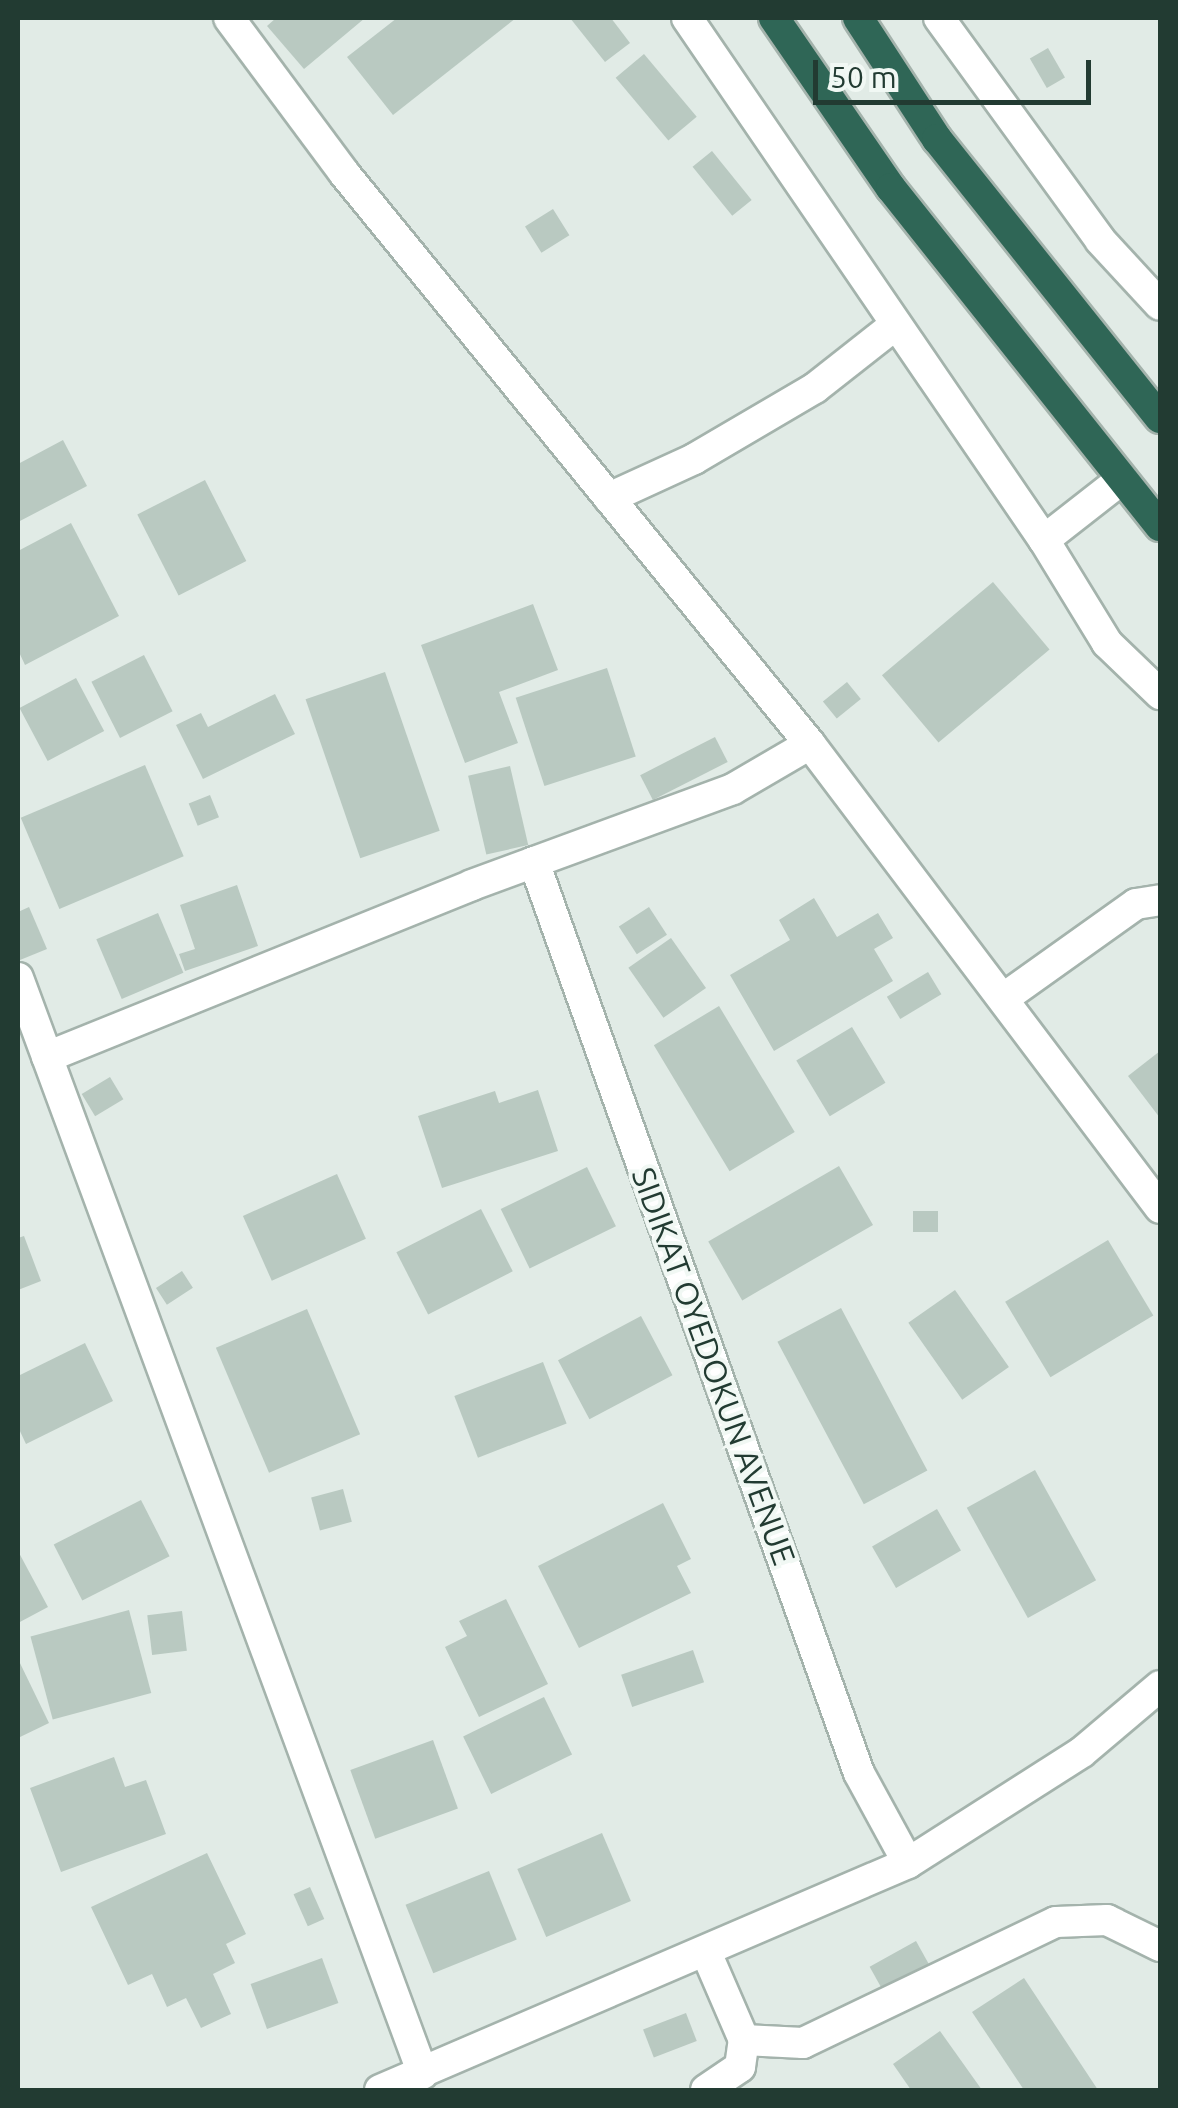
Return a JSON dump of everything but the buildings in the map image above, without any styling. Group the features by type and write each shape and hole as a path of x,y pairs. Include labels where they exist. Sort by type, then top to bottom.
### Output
{"highway":[{"path":"774,18 891,188 1160,526"},
{"path":"858,18 938,139 1160,418"}],"street":[{"path":"229,18 344,173 810,744 1160,1208"},
{"path":"687,18 1044,540 1107,643 1160,694"},
{"path":"939,18 1100,240 1160,306"},
{"path":"608,498 694,458 815,388 896,326"},
{"path":"1044,540 1122,480"},
{"path":"47,1057 534,862 732,789 810,744"},
{"name":"SIDIKAT OYEDOKUN AVENUE","path":"534,862 859,1773 908,1863"},
{"path":"1004,998 1136,904 1160,900"},
{"path":"18,978 423,2074"},
{"path":"380,2090 908,1863 1082,1752 1160,1686"},
{"path":"744,2040 803,2043 1056,1922 1107,1920 1160,1946"},
{"path":"706,1952 744,2040 740,2067 706,2090"}]}
